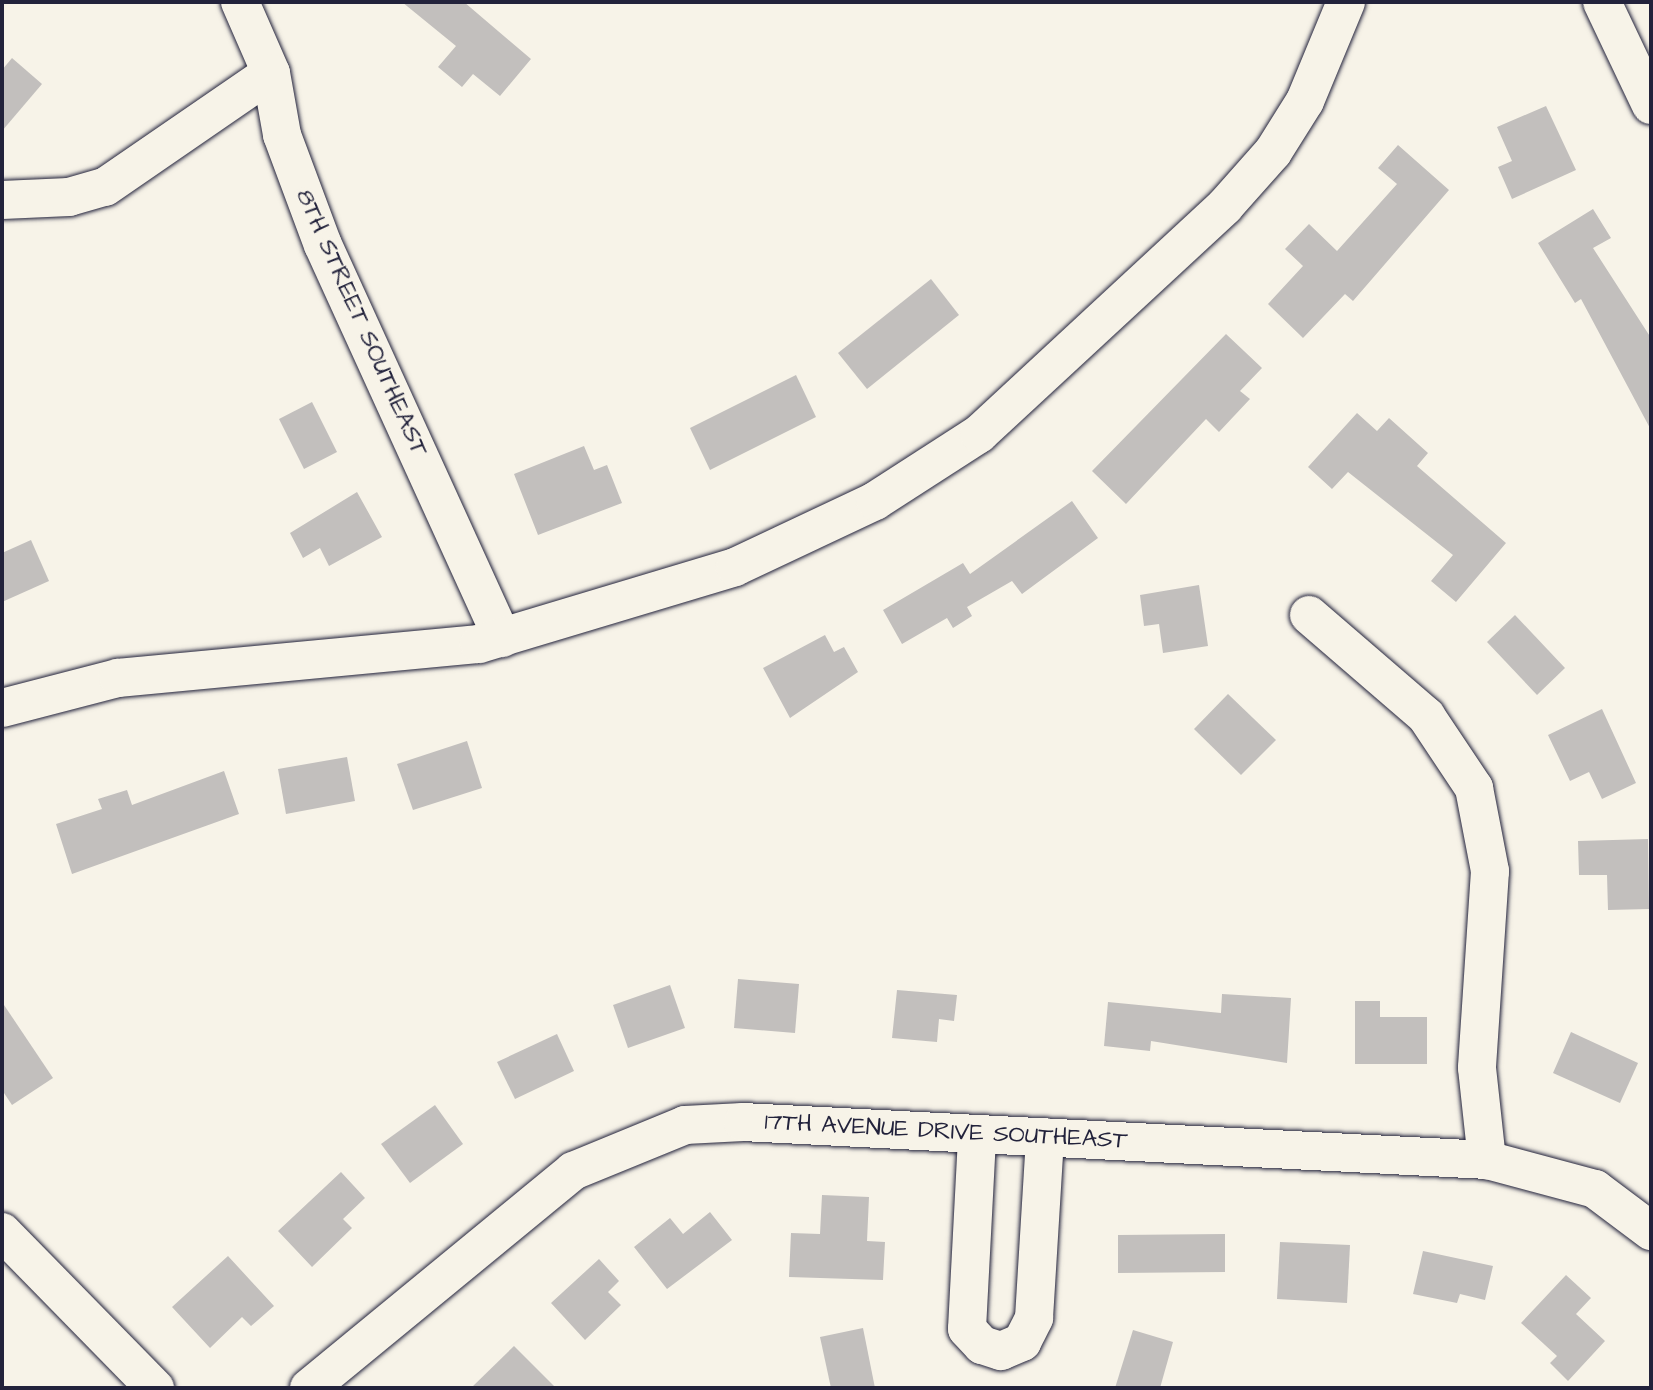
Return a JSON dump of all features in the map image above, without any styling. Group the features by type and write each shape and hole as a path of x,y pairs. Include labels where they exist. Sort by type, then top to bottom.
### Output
{"street":[{"name":"8TH STREET SOUTHEAST","path":"240,2 271,73 282,135 323,245 502,638"},
{"path":"2,708 118,678 402,654 502,638 735,567 875,501 979,434 1225,206 1273,152 1326,58 1346,2"},
{"path":"1602,2 1651,105"},
{"path":"2,200 69,197 105,187 271,73"},
{"path":"1308,615 1426,716 1474,788 1490,871 1477,1068 1487,1160"},
{"name":"17TH AVENUE DRIVE SOUTHEAST","path":"309,1388 520,1209 573,1171 633,1142 685,1125 743,1122 977,1138 1045,1136 1487,1160 1595,1189 1651,1231"},
{"path":"977,1138 967,1329 982,1345 1001,1351 1022,1342 1034,1318 1045,1136"},
{"path":"2,1232 155,1388"}],"building":[{"path":"402,2 464,2 531,59 500,96 473,74 462,87 438,67 456,46"},
{"path":"12,58 42,84 2,131 2,70"},
{"path":"1546,106 1576,170 1512,199 1498,167 1512,161 1497,127"},
{"path":"1398,145 1449,190 1353,301 1345,294 1303,338 1268,304 1303,266 1285,249 1309,224 1337,251 1397,184 1378,168"},
{"path":"1593,209 1611,238 1593,248 1651,338 1651,430 1581,299 1575,303 1538,243"},
{"path":"931,279 959,315 867,389 838,353"},
{"path":"1226,334 1262,368 1240,391 1250,399 1219,432 1206,419 1126,504 1092,471"},
{"path":"796,375 816,417 710,470 690,428"},
{"path":"312,402 337,452 304,469 279,419"},
{"path":"1357,413 1377,431 1389,418 1428,453 1417,466 1506,543 1456,602 1431,581 1453,555 1348,472 1332,489 1308,467"},
{"path":"584,446 594,470 607,465 622,503 538,535 514,474"},
{"path":"357,492 382,537 329,566 320,548 303,558 290,533"},
{"path":"1072,501 1098,538 1022,594 1012,581 967,607 972,616 953,628 947,618 902,644 883,610 963,563 970,574"},
{"path":"31,540 49,581 2,602 2,553"},
{"path":"1199,585 1208,646 1163,653 1159,624 1144,626 1140,595"},
{"path":"1515,615 1565,668 1537,695 1487,642"},
{"path":"825,635 834,652 844,647 858,672 790,718 763,668"},
{"path":"1228,694 1276,740 1241,775 1194,729"},
{"path":"1602,709 1636,783 1602,799 1589,772 1570,781 1548,735"},
{"path":"467,741 482,788 413,810 397,764"},
{"path":"347,757 355,801 286,814 278,769"},
{"path":"224,771 239,814 72,874 56,824 102,809 98,799 127,790 132,805"},
{"path":"1648,839 1649,909 1608,910 1607,875 1579,875 1578,841"},
{"path":"738,979 799,984 795,1033 734,1028"},
{"path":"670,985 685,1028 628,1048 613,1005"},
{"path":"897,990 957,995 954,1021 939,1019 937,1042 892,1038"},
{"path":"1222,994 1291,998 1287,1063 1151,1041 1150,1051 1104,1046 1108,1002 1221,1013"},
{"path":"1355,1001 1380,1001 1380,1017 1427,1017 1427,1064 1355,1064"},
{"path":"2,1002 53,1078 12,1105 2,1090"},
{"path":"1571,1032 1638,1063 1620,1103 1553,1073"},
{"path":"557,1034 574,1071 515,1099 497,1062"},
{"path":"435,1105 463,1144 410,1183 381,1144"},
{"path":"341,1172 365,1198 343,1219 352,1228 312,1267 278,1231"},
{"path":"822,1195 869,1197 867,1241 885,1242 883,1280 789,1277 791,1233 820,1234"},
{"path":"710,1212 732,1240 667,1289 634,1247 670,1218 683,1234"},
{"path":"1225,1234 1225,1272 1118,1273 1118,1235"},
{"path":"1280,1242 1350,1245 1347,1303 1277,1299"},
{"path":"1423,1251 1493,1266 1485,1300 1460,1294 1457,1303 1413,1294"},
{"path":"228,1256 274,1306 251,1326 242,1317 210,1348 172,1307"},
{"path":"599,1259 619,1281 608,1292 621,1305 585,1340 551,1303"},
{"path":"1566,1275 1591,1298 1576,1314 1605,1341 1568,1381 1550,1363 1557,1356 1521,1323"},
{"path":"863,1328 875,1388 831,1388 820,1337"},
{"path":"1133,1330 1173,1342 1160,1388 1115,1388"},
{"path":"514,1346 556,1388 471,1388"}]}
